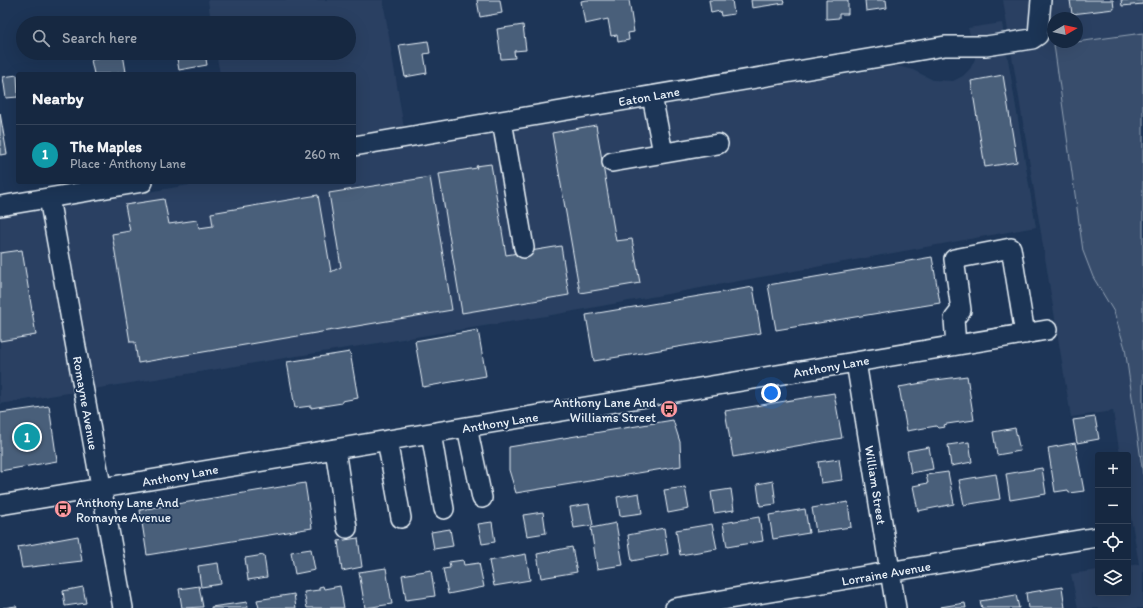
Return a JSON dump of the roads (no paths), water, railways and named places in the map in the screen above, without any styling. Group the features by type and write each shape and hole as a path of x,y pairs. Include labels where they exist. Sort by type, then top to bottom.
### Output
{"street":[{"name":"Eaton Lane","path":"356,146 945,46 986,46 1032,39 1038,36 1041,0"},
{"path":"652,96 663,153"},
{"path":"502,121 524,248"},
{"path":"612,162 718,144"},
{"path":"0,206 131,184"},
{"name":"Romayne Avenue","path":"48,198 123,608"},
{"path":"956,345 954,319 961,310 954,259 1011,248 1025,334"},
{"name":"Anthony Lane","path":"0,505 1047,330"},
{"name":"William Street","path":"856,362 896,608"},
{"path":"467,427 482,498"},
{"path":"431,433 444,509"},
{"path":"387,440 401,518"},
{"path":"335,449 347,528"},
{"name":"Lorraine Avenue","path":"674,608 1095,537"}],"place":[{"name":"Anthony Lane And Williams Street","path":"669,409"},
{"name":"The Maples","path":"27,437"},
{"name":"Anthony Lane And Romayne Avenue","path":"63,509"}]}
